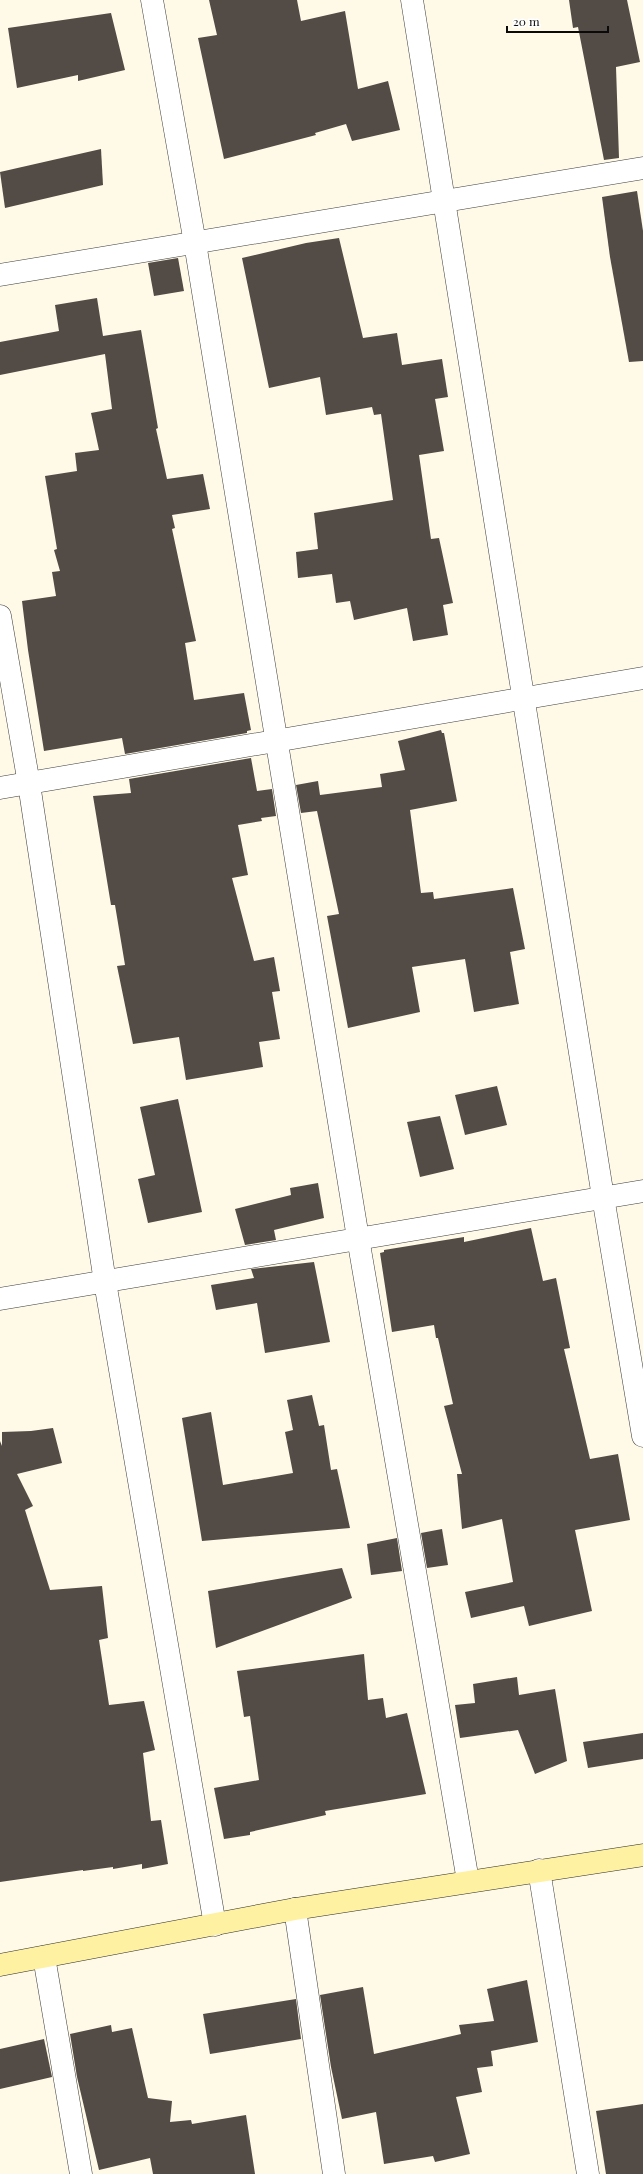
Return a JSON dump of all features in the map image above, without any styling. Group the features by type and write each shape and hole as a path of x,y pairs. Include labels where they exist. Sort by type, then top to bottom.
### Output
{"street":[{"path":"152,0 195,243 278,740 358,1238 468,1881"},
{"path":"412,0 603,1197 643,1436"},
{"path":"0,275 643,168"},
{"path":"0,616 29,784 105,1282 215,1926"},
{"path":"0,788 643,678"},
{"path":"0,1299 643,1191"},
{"path":"0,1965 215,1926 295,1909 643,1855"},
{"path":"539,1870 588,2174"},
{"path":"295,1909 334,2174"},
{"path":"44,1956 81,2174"}],"building":[{"path":"209,0 297,0 301,21 345,11 358,89 388,81 400,130 352,141 346,124 315,133 316,135 224,159 198,38 217,35"},
{"path":"569,0 627,0 640,62 616,67 619,158 604,160 578,27 573,28"},
{"path":"111,13 125,70 78,81 78,75 17,88 8,28"},
{"path":"101,149 103,185 5,208 0,172"},
{"path":"637,191 643,231 643,361 629,362 610,257 602,197"},
{"path":"339,238 363,338 397,333 402,365 442,359 448,397 435,399 444,451 419,455 431,539 439,538 453,603 443,605 448,635 413,641 407,608 354,620 350,601 336,603 332,574 298,578 296,552 318,549 314,513 393,500 381,414 374,415 372,407 326,415 320,377 269,388 242,258 306,243"},
{"path":"178,258 184,291 154,296 148,263"},
{"path":"97,298 103,336 141,330 158,428 156,429 167,479 203,474 210,509 172,515 175,528 172,529 196,641 185,643 194,700 244,693 251,730 247,731 247,733 125,754 122,738 44,751 22,601 56,596 52,572 60,571 54,550 57,549 45,476 77,471 75,453 99,450 91,413 112,409 105,354 0,375 0,342 59,331 55,305"},
{"path":"441,730 442,733 444,733 457,801 410,810 421,893 433,892 434,899 513,888 525,949 510,952 519,1004 474,1012 465,959 412,967 420,1012 348,1028 327,916 339,914 317,811 301,813 296,785 318,781 320,795 382,787 380,774 405,770 398,741"},
{"path":"251,758 257,791 272,789 276,816 261,818 262,821 238,825 248,875 232,878 254,961 274,957 280,991 272,992 280,1039 259,1042 263,1067 186,1080 179,1037 133,1044 117,966 125,965 115,905 111,905 93,796 131,793 129,779"},
{"path":"497,1086 507,1125 465,1135 455,1095"},
{"path":"178,1099 202,1212 148,1223 138,1179 155,1175 140,1107"},
{"path":"440,1116 454,1169 420,1177 407,1122"},
{"path":"318,1183 324,1218 274,1230 276,1240 245,1245 235,1209 291,1195 290,1188"},
{"path":"531,1228 543,1281 556,1278 570,1348 564,1349 590,1459 618,1454 630,1520 575,1530 592,1611 529,1626 524,1606 471,1618 465,1592 513,1582 502,1519 462,1529 457,1474 462,1474 444,1406 453,1404 438,1338 436,1338 434,1325 392,1332 380,1253 384,1252 384,1250 464,1237 464,1242"},
{"path":"314,1262 330,1342 265,1353 257,1303 216,1310 211,1285 254,1278 251,1269"},
{"path":"312,1395 319,1426 324,1425 331,1470 337,1469 350,1528 202,1541 182,1418 211,1412 223,1485 293,1473 285,1432 293,1430 287,1400"},
{"path":"53,1428 62,1463 17,1474 33,1506 25,1510 50,1590 102,1586 108,1638 99,1640 109,1705 144,1701 155,1750 143,1753 151,1821 161,1820 168,1864 142,1869 142,1864 113,1869 113,1867 83,1870 0,1882 0,1441 2,1446 2,1432 31,1431"},
{"path":"442,1529 448,1565 427,1568 421,1533"},
{"path":"397,1538 402,1571 371,1575 367,1544"},
{"path":"342,1568 352,1598 216,1648 208,1591"},
{"path":"364,1654 368,1700 383,1698 386,1718 407,1713 426,1794 325,1811 326,1815 250,1832 250,1835 224,1839 214,1788 259,1780 250,1716 244,1717 237,1671"},
{"path":"517,1677 519,1695 555,1689 567,1761 535,1774 518,1730 460,1738 455,1705 475,1703 473,1684"},
{"path":"643,1733 643,1759 588,1768 583,1742"},
{"path":"527,1980 538,2042 491,2051 493,2066 477,2068 482,2092 456,2097 470,2154 435,2162 433,2156 384,2164 376,2112 342,2119 331,2067 320,1995 363,1987 374,2054 461,2034 459,2025 494,2021 487,1989"},
{"path":"296,1999 301,2039 210,2054 203,2014"},
{"path":"111,2025 112,2032 132,2028 148,2098 172,2101 170,2122 191,2120 192,2124 246,2115 255,2174 153,2174 150,2158 99,2170 77,2077 70,2034"},
{"path":"44,2039 52,2077 0,2089 0,2049"},
{"path":"643,2104 643,2174 606,2174 596,2111"}]}
